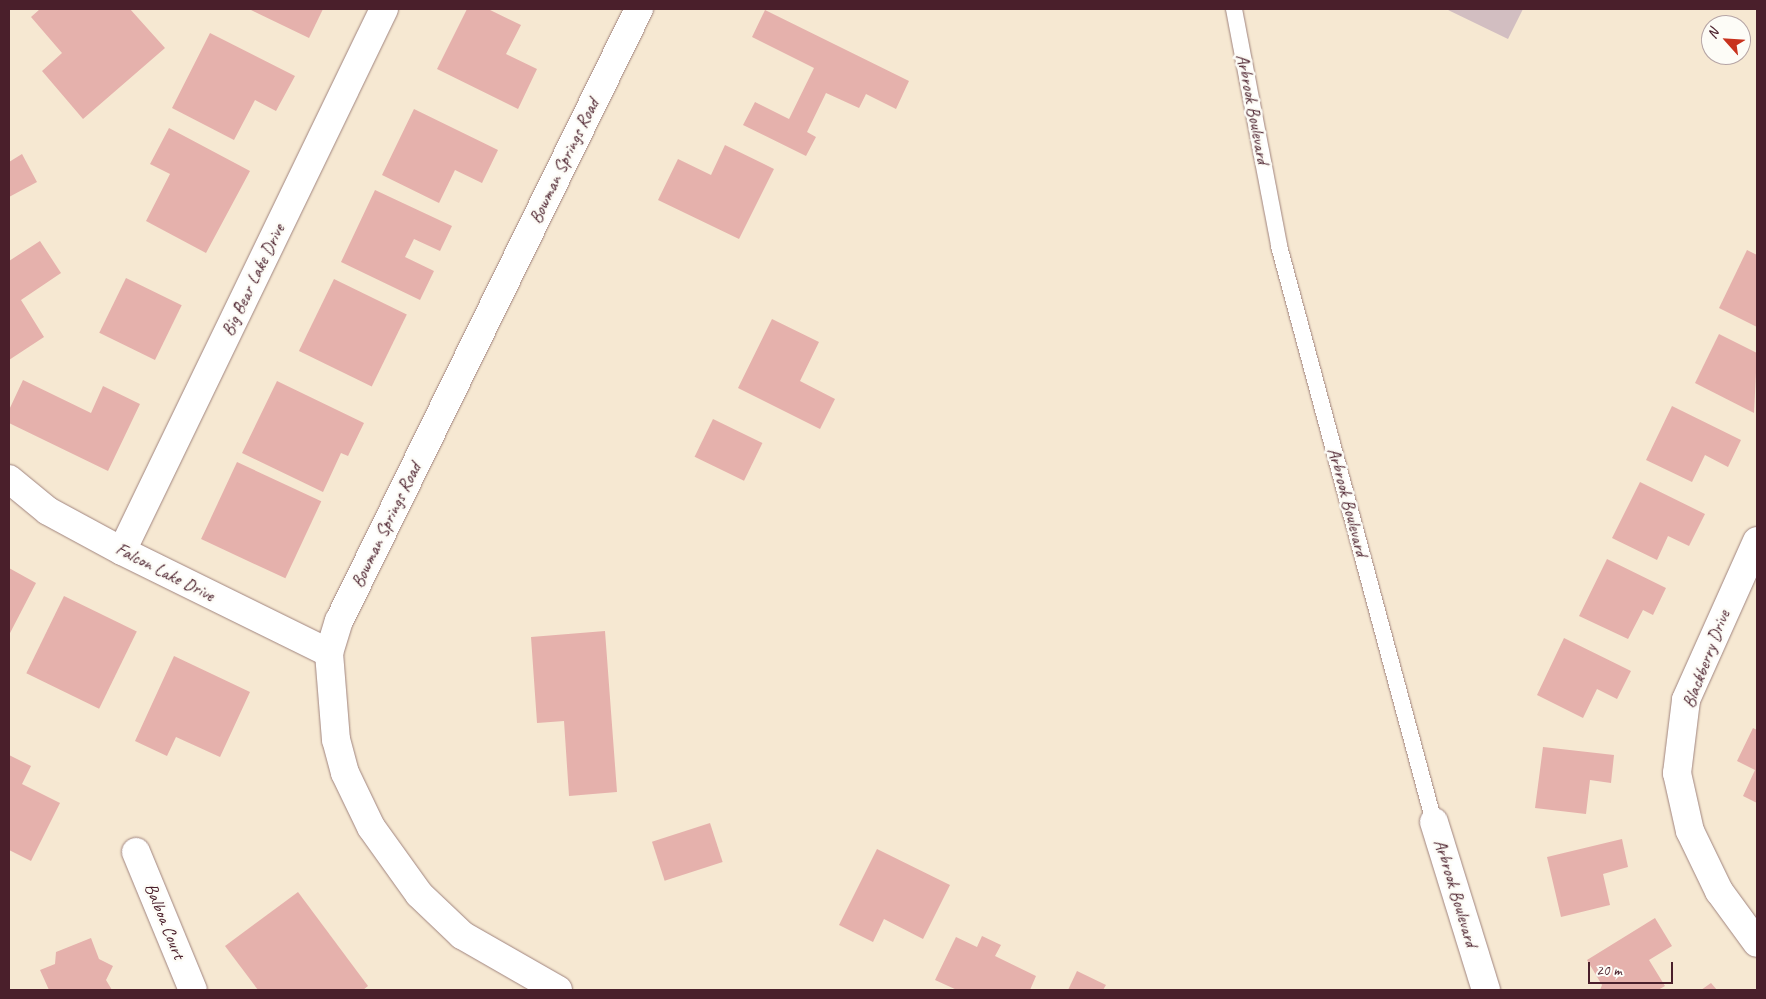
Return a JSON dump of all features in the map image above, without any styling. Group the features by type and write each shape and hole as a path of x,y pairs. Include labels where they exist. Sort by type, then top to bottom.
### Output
{"street":[{"name":"Big Bear Lake Drive","path":"122,552 384,9"},
{"name":"Bowman Springs Road","path":"558,990 462,935 419,894 371,827 345,773 336,740 329,653 339,621 639,9"},
{"name":"Falcon Lake Drive","path":"9,479 48,511 122,552 329,653"},
{"name":"Blackberry Drive","path":"1757,541 1686,700 1677,773 1690,831 1719,891 1757,943"},
{"name":"Arbrook Boulevard","path":"1434,822 1486,990"},
{"name":"Balboa Court","path":"136,852 193,990"}],"lane":[{"name":"Arbrook Boulevard","path":"1234,9 1279,246 1434,822"}],"shaded area":[{"path":"1446,9 1523,9 1508,39"}],"building":[{"path":"40,9 130,9 165,48 83,119 42,71 62,53 31,17"},
{"path":"249,9 323,9 309,38"},
{"path":"467,9 488,9 521,25 506,54 537,69 518,109 437,69"},
{"path":"765,10 909,81 896,109 866,94 859,108 826,93 807,132 816,137 806,156 743,125 755,102 789,119 814,68 752,37"},
{"path":"210,33 295,76 276,111 255,100 234,140 172,108"},
{"path":"414,109 498,150 482,183 455,170 439,203 382,175"},
{"path":"169,128 250,171 206,253 146,221 170,174 150,164"},
{"path":"725,145 774,169 739,239 658,200 678,159 711,175"},
{"path":"22,154 37,182 9,197 9,162"},
{"path":"375,190 452,226 440,251 414,239 405,257 434,271 420,300 341,262"},
{"path":"40,241 61,273 21,300 44,337 9,360 9,261"},
{"path":"1747,250 1757,255 1757,327 1719,308"},
{"path":"126,278 182,305 155,360 99,333"},
{"path":"334,279 407,315 372,386 299,351"},
{"path":"772,319 819,342 800,381 835,399 820,429 738,388"},
{"path":"1719,334 1757,353 1754,413 1695,383"},
{"path":"23,380 91,413 103,386 140,404 108,471 9,423 9,410"},
{"path":"277,381 364,423 348,456 341,453 323,492 242,453"},
{"path":"1672,406 1741,440 1728,467 1705,455 1692,482 1646,460"},
{"path":"713,419 762,443 744,481 695,457"},
{"path":"237,462 321,501 285,578 201,539"},
{"path":"1640,482 1705,514 1689,546 1668,536 1657,560 1612,538"},
{"path":"1607,559 1666,588 1653,615 1643,610 1628,639 1579,616"},
{"path":"9,568 36,583 9,635"},
{"path":"64,596 137,632 99,709 26,673"},
{"path":"605,631 617,792 569,796 564,721 537,723 531,637"},
{"path":"1564,638 1631,671 1617,699 1597,689 1583,718 1537,695"},
{"path":"174,656 250,692 220,757 176,737 167,756 135,741"},
{"path":"1753,728 1757,730 1757,803 1743,796 1755,770 1737,761"},
{"path":"1543,747 1614,755 1611,783 1590,780 1586,814 1535,808"},
{"path":"9,755 31,766 22,784 60,803 31,861 9,850"},
{"path":"710,823 723,862 665,881 652,842"},
{"path":"1622,839 1628,867 1603,874 1610,905 1561,917 1547,857"},
{"path":"877,849 950,885 923,939 884,919 873,942 839,925"},
{"path":"298,892 368,986 363,990 258,990 225,946"},
{"path":"1655,918 1672,946 1649,960 1665,986 1658,990 1600,990 1602,985 1587,960"},
{"path":"982,936 1001,945 995,956 1036,976 1030,990 957,990 935,980 956,937 977,947"},
{"path":"91,938 99,959 113,966 106,980 112,990 49,990 40,970 55,964 56,952"},
{"path":"1077,971 1106,985 1103,990 1068,990"},
{"path":"1711,983 1717,990 1701,990"}]}
